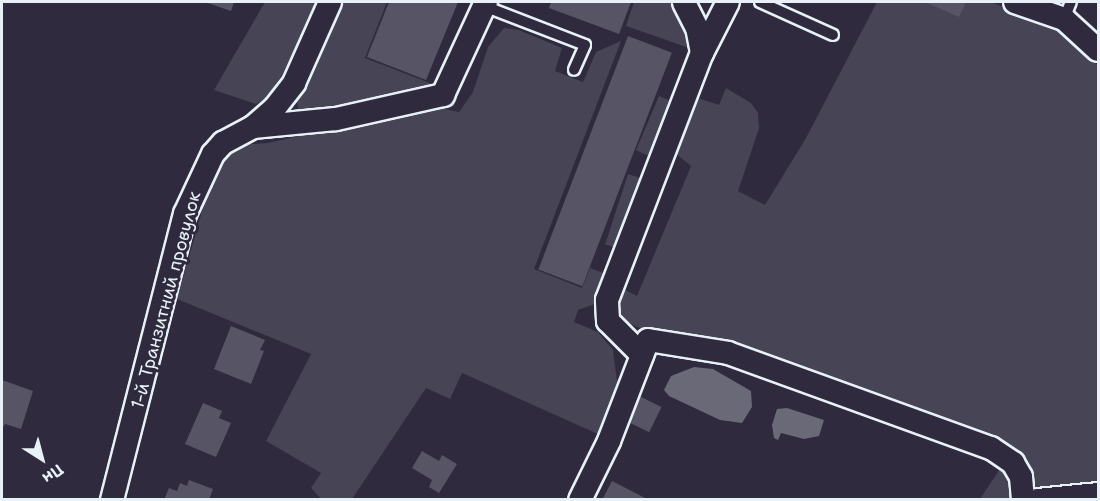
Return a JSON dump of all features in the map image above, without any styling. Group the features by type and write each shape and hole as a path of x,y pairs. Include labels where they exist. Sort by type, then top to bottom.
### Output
{"street":[{"path":"253,127 274,109 294,83 330,2"},
{"path":"684,2 697,28 702,53"},
{"path":"728,2 702,53 607,300 608,321 645,347 728,353 991,448 1013,463 1021,477 1023,500"},
{"path":"1015,2 1068,10 1098,50"},
{"name":"1-й Транзитний провулок","path":"112,500 185,214 213,154 237,134 253,127 336,119 443,95 484,4"},
{"path":"580,500 609,441 645,347"},
{"path":"1038,500 1098,494"}],"lane":[{"path":"760,2 833,35"},
{"path":"484,4 585,45 574,70"}],"shaded area":[{"path":"265,2 319,2 282,75 266,98 256,104 214,90"},
{"path":"339,2 387,2 365,58 430,83 429,86 309,116 299,112 296,98"},
{"path":"634,2 676,2 688,29 692,49 626,26"},
{"path":"877,2 991,2 1045,24 1076,42 1098,66 1098,499 980,499 1014,448 872,393 765,358 642,329 624,321 616,309 620,287 637,296 691,166 674,152 695,97 719,105 726,88 751,103 758,113 759,128 738,191 765,205 806,138"},
{"path":"504,28 519,30 562,48 555,71 583,82 596,52 621,41 534,269 582,288 590,268 609,275 595,304 578,310 574,322 598,332 613,350 617,382 600,435 462,373 450,399 426,388 352,499 321,499 311,488 321,473 266,441 311,354 177,299 206,197 226,156 239,145 268,143 414,110 436,107 459,112 473,92 488,47"},
{"path":"659,96 671,101 648,155 636,150"},
{"path":"628,174 640,178 617,248 605,244"}],"water":[{"path":"694,367 713,369 751,391 752,407 742,423 720,420 669,396 664,390 671,376"},
{"path":"787,408 824,420 819,436 804,439 781,433 778,440 774,438 772,425 777,409"}],"building":[{"path":"205,2 234,2 231,11"},
{"path":"389,2 458,2 426,80 367,57"},
{"path":"551,2 631,2 619,34 549,8"},
{"path":"925,2 966,2 959,17"},
{"path":"628,36 672,53 582,286 538,269"},
{"path":"231,326 265,340 260,350 264,351 251,384 214,369"},
{"path":"2,380 33,391 21,429 5,424 2,429"},
{"path":"639,396 661,407 649,432 627,421"},
{"path":"203,403 222,411 219,418 231,423 216,457 185,444"},
{"path":"422,451 439,461 442,455 457,464 439,493 429,487 432,480 412,468"},
{"path":"189,480 213,489 209,500 164,500 169,488 177,491 180,483 187,486"},
{"path":"612,481 649,500 602,500"}]}
